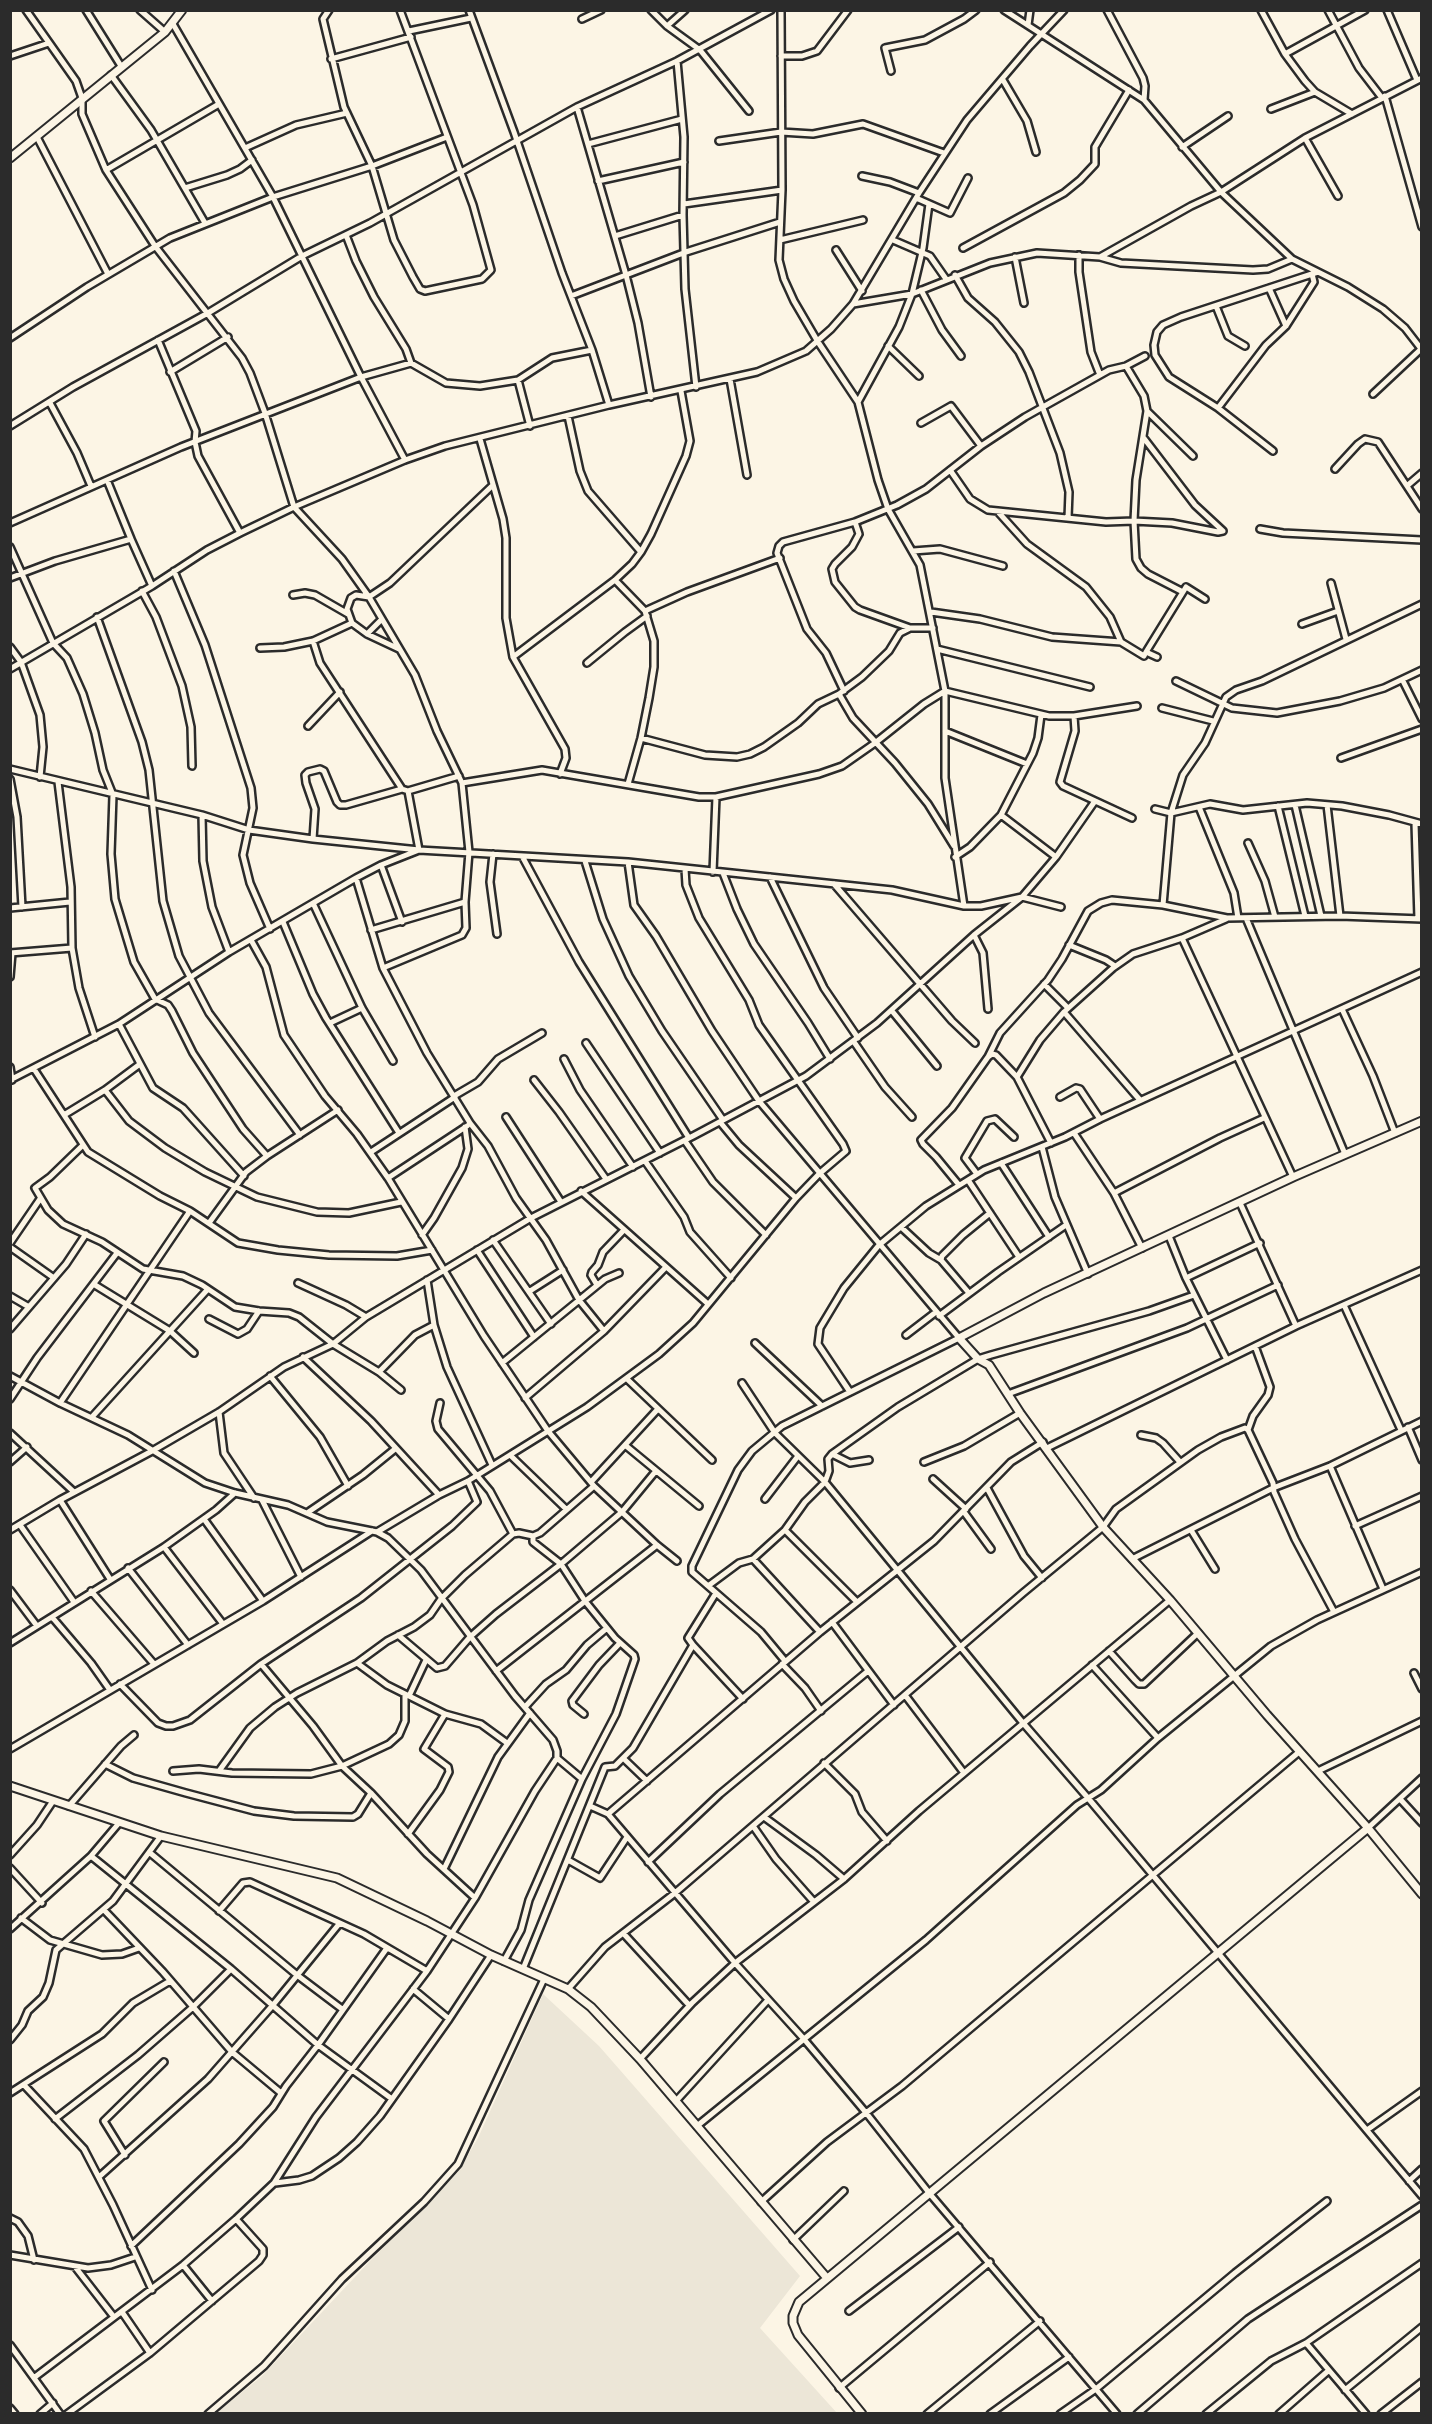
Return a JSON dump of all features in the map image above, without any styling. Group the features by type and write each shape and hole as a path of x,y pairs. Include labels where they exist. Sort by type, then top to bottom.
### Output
{"street":[{"path":"26,10 76,81 82,98 82,114 106,170 155,246 228,337 250,373 294,507 342,559 369,597 415,675 437,731 462,783 470,852 465,902 466,928 462,935 383,968"},
{"path":"86,10 122,66"},
{"path":"140,10 165,32"},
{"path":"10,158 165,32 182,10"},
{"path":"329,10 323,20 339,92 372,166 394,240 420,289 425,291 482,279 491,270 473,205 400,10"},
{"path":"469,10 592,350 609,405"},
{"path":"582,19 601,10"},
{"path":"651,10 667,26 700,50 749,111"},
{"path":"667,26 685,10"},
{"path":"10,426 73,387 208,313 302,256 387,213 578,107 700,50 771,10"},
{"path":"781,10 782,190 779,260 784,279 818,342 858,402 888,509 895,525 920,565 945,691 945,778 963,906"},
{"path":"781,56 810,55 817,51 848,10"},
{"path":"891,71 885,48 925,40 957,24 976,10"},
{"path":"1004,10 1144,100 1221,192 1292,259 1369,300 1405,328 1421,349 1373,394"},
{"path":"1028,26 1030,10"},
{"path":"10,669 240,533 294,507 405,460 445,446 609,405 681,391 757,372 807,351 853,304 917,196 967,120 1040,34 1064,10"},
{"path":"1107,10 1143,78 1144,100"},
{"path":"1261,10 1285,54 1315,92 1352,114"},
{"path":"1328,10 1359,68 1383,97 1422,227"},
{"path":"1285,54 1365,10"},
{"path":"1100,257 1191,206 1221,192 1305,138 1419,79 1387,10"},
{"path":"331,59 471,18"},
{"path":"173,24 273,197 361,377 405,460"},
{"path":"10,56 49,43"},
{"path":"677,61 684,162 685,289 696,387"},
{"path":"111,75 156,140 205,223"},
{"path":"1003,80 1027,121 1036,152"},
{"path":"963,248 1064,194 1080,180 1095,164 1095,147 1129,90"},
{"path":"1271,109 1315,92"},
{"path":"106,170 219,104"},
{"path":"578,107 638,323 651,397"},
{"path":"245,148 296,124 347,113"},
{"path":"1182,147 1228,116"},
{"path":"588,144 682,118"},
{"path":"718,141 781,132 813,134 862,124 944,153"},
{"path":"37,137 108,274"},
{"path":"10,338 155,246 205,223 273,197 372,166 447,137"},
{"path":"1305,138 1338,196"},
{"path":"185,188 240,169 252,160"},
{"path":"598,181 684,162"},
{"path":"862,176 890,182 929,204 952,212 968,178"},
{"path":"684,204 782,190"},
{"path":"858,402 912,294 922,252 929,204"},
{"path":"615,236 683,215"},
{"path":"780,240 863,220"},
{"path":"571,296 686,252 780,222"},
{"path":"346,235 374,297 406,349 411,363 446,383 480,386 518,380 552,358 592,350"},
{"path":"893,240 934,259 946,279"},
{"path":"836,250 862,291"},
{"path":"853,304 912,294 955,275 1015,256 1036,253 1100,257 1121,263 1253,270 1269,269 1292,259"},
{"path":"1079,255 1081,291 1091,352 1100,375"},
{"path":"1015,256 1024,303"},
{"path":"1273,451 1218,408 1169,377 1155,355 1154,345 1157,332 1163,326 1240,296 1315,273"},
{"path":"1218,408 1266,345 1286,326 1314,282 1315,273"},
{"path":"955,275 968,298 995,322 1019,352 1044,407 1068,482 1068,518"},
{"path":"1269,288 1286,326"},
{"path":"921,290 942,330 960,356"},
{"path":"1216,306 1228,336 1245,346"},
{"path":"170,372 228,337"},
{"path":"158,340 196,432 195,442 198,456 240,533"},
{"path":"888,346 919,376"},
{"path":"954,847 928,804 853,718 826,653 807,629 777,553 779,546 783,542 855,522 888,509 926,489 981,446 1044,407 1100,375 1126,366 1145,356"},
{"path":"10,523 91,486 265,413 361,377 411,363"},
{"path":"1126,366 1144,396 1148,411 1136,480 1134,551 1141,568 1182,592"},
{"path":"730,379 747,475"},
{"path":"518,380 530,426"},
{"path":"513,657 615,580 632,564 640,552 651,534 686,456 690,441 681,391"},
{"path":"50,403 77,453 91,486"},
{"path":"921,423 951,406 981,446"},
{"path":"1148,411 1192,456"},
{"path":"568,416 580,471 588,491 640,552"},
{"path":"950,470 970,499 980,507 998,512 1106,522 1134,520 1172,523 1218,532 1224,531 1195,505 1143,437"},
{"path":"480,439 506,538 506,618 513,657 565,748 566,758 560,774"},
{"path":"1335,469 1365,439 1378,442 1422,509"},
{"path":"1408,486 1422,473"},
{"path":"107,480 152,586"},
{"path":"401,650 367,634 352,623 348,614 351,598 356,595 369,597 390,584 493,485"},
{"path":"998,512 1027,544 1086,586 1110,617 1121,642"},
{"path":"855,522 859,534 852,547 835,564 833,575 836,582 855,607 910,628 933,628"},
{"path":"1260,529 1283,533 1422,540"},
{"path":"10,578 55,561 131,539"},
{"path":"10,547 53,643 67,658 95,733 103,770 113,795 111,854 115,899 134,963 154,999 168,1005 172,1011 198,1062 243,1129 267,1156"},
{"path":"913,551 940,549 1004,566"},
{"path":"587,663 646,614 687,592 780,558"},
{"path":"174,571 205,645 251,788 253,808 243,855 250,883 270,928"},
{"path":"615,580 646,614 654,641 654,667 641,738 628,784"},
{"path":"1330,583 1346,639"},
{"path":"930,612 980,619 1052,637 1121,642 1143,656 1186,587 1205,599"},
{"path":"142,591 156,617 182,686 191,727 192,766"},
{"path":"293,595 304,593 315,595 348,614"},
{"path":"1163,905 1171,813 1183,775 1205,743 1222,703 1232,692 1262,681 1422,604"},
{"path":"1302,624 1338,612"},
{"path":"97,617 142,742 149,770 164,901 179,956 209,1013 300,1135"},
{"path":"367,634 382,619"},
{"path":"261,648 284,647 312,641 352,623"},
{"path":"641,738 705,755 737,757 764,747 798,723 818,704 842,693 889,651 900,633 910,628"},
{"path":"312,641 320,663 405,790 418,850"},
{"path":"10,647 21,663 35,700 43,731 39,777"},
{"path":"938,649 1090,687"},
{"path":"1146,652 1157,657"},
{"path":"1176,681 1232,708 1277,713 1340,701 1403,681 1422,670"},
{"path":"1403,681 1422,719"},
{"path":"462,783 542,770 699,797 717,797 819,774 842,766 924,704 945,691 1041,715 1074,716 1137,706"},
{"path":"308,726 340,693"},
{"path":"1162,708 1213,721"},
{"path":"955,857 970,847 1001,815 1038,738 1041,715"},
{"path":"1074,716 1075,731 1060,782 1063,786 1132,818"},
{"path":"1341,758 1422,729"},
{"path":"945,731 1027,764"},
{"path":"10,769 202,815 249,830 313,839 418,850 628,862 892,890 963,906 981,906 1022,897 1061,907"},
{"path":"313,839 315,809 306,783 305,775 308,772 320,769 324,771 340,805 459,776"},
{"path":"10,779 17,817 22,907"},
{"path":"58,782 67,838 72,948 79,988 95,1037"},
{"path":"713,872 717,797"},
{"path":"10,1530 74,1492 219,1413 270,1376 303,1357 333,1344 366,1317 531,1218 722,1121 798,1080 830,1059 892,1011 974,935 1022,897 1056,857 1095,801"},
{"path":"959,1185 921,1140 951,1108 988,1057 1000,1033 1044,984 1062,959 1088,911 1101,903 1112,900 1163,905 1227,918 1340,916 1420,919 1418,823 1389,815 1327,805 1294,805 1243,810 1216,804 1171,813 1155,809"},
{"path":"1294,805 1321,916"},
{"path":"1327,805 1340,916"},
{"path":"1278,806 1305,916"},
{"path":"1199,807 1234,893 1238,918"},
{"path":"202,815 203,861 212,907 228,952"},
{"path":"1001,815 1056,857"},
{"path":"1248,843 1265,881 1275,916"},
{"path":"10,1067 11,1080 95,1037 119,1024 228,952 356,878 418,850"},
{"path":"493,854 490,882 496,934"},
{"path":"522,856 579,962 713,1182 766,1235"},
{"path":"585,861 603,919 629,976 662,1031 740,1145 796,1198"},
{"path":"628,862 634,905 656,936 712,1030 759,1101 937,1314 978,1359 990,1365 1020,1413 1103,1527 1170,1600 1299,1752 1368,1828 1422,1894"},
{"path":"381,865 402,922"},
{"path":"10,1749 263,1601 375,1532 468,1481 627,1379 685,1330 796,1198 846,1151 759,1024 749,999 699,918 688,891 685,869"},
{"path":"723,873 736,909 754,945 830,1059"},
{"path":"770,877 824,988 885,1087 912,1117"},
{"path":"356,878 383,968 427,1053 468,1125 488,1146 516,1198 531,1218 579,1300 604,1331"},
{"path":"834,884 956,1026 975,1043"},
{"path":"10,908 70,902"},
{"path":"370,930 465,902"},
{"path":"313,903 362,1008 393,1061"},
{"path":"1017,1077 1040,1040 1066,1010 1115,966 1132,954 1182,938 1227,918"},
{"path":"1246,918 1345,1154"},
{"path":"283,922 313,993 399,1133"},
{"path":"974,935 983,953 988,1009"},
{"path":"1182,938 1293,1177"},
{"path":"251,940 266,967 284,1035 325,1096 371,1152 525,1398 548,1431 592,1484 677,1561"},
{"path":"1069,945 1115,966"},
{"path":"10,977 11,953 72,948"},
{"path":"850,1392 818,1344 817,1337 820,1328 844,1288 879,1245 926,1206 978,1174 1001,1163 1042,1148 1140,1100 1422,972"},
{"path":"1044,984 1140,1100"},
{"path":"330,1023 362,1008"},
{"path":"1342,1009 1373,1076 1395,1133"},
{"path":"892,1011 937,1066"},
{"path":"119,1024 153,1088 183,1108 244,1176"},
{"path":"371,1152 478,1082 498,1059 542,1033"},
{"path":"586,1043 660,1153"},
{"path":"988,1057 996,1055 1017,1077 1051,1143"},
{"path":"564,1059 580,1090 633,1167"},
{"path":"64,1115 105,1090 140,1064"},
{"path":"34,1069 82,1146 102,1162 190,1211 238,1243 329,1255 397,1256 432,1250"},
{"path":"534,1080 606,1179"},
{"path":"1060,1097 1076,1088 1080,1089 1100,1119"},
{"path":"105,1090 129,1121 165,1148 234,1187 257,1197 317,1212 349,1213 401,1202"},
{"path":"209,1223 244,1176 267,1156 338,1110"},
{"path":"506,1117 561,1202"},
{"path":"1114,1193 1264,1118"},
{"path":"978,1174 965,1158 987,1121 995,1119 1014,1137"},
{"path":"821,1711 806,1688 761,1632 694,1576 692,1566 738,1470 752,1451 782,1426 1044,1293 1293,1177 1422,1121"},
{"path":"388,1178 468,1125"},
{"path":"422,1235 462,1168 468,1149 468,1125"},
{"path":"1074,1133 1114,1193 1142,1248"},
{"path":"82,1146 50,1178 35,1186 48,1210 63,1224 86,1234 149,1271 183,1276 235,1307 289,1313 299,1317 333,1344 379,1372 402,1390"},
{"path":"1042,1148 1049,1178 1066,1226 1088,1274"},
{"path":"645,1161 684,1217 690,1232 731,1278"},
{"path":"1001,1163 1049,1237"},
{"path":"968,1180 1019,1257"},
{"path":"581,1191 708,1305"},
{"path":"40,1199 10,1245 54,1278"},
{"path":"1240,1203 1296,1326"},
{"path":"60,1403 126,1302 190,1211"},
{"path":"941,1260 942,1256 963,1235 990,1213"},
{"path":"906,1335 1066,1226"},
{"path":"901,1227 929,1253 941,1260 969,1293"},
{"path":"597,1285 591,1275 603,1252 623,1231"},
{"path":"10,1329 66,1264 86,1234"},
{"path":"1169,1236 1186,1278 1227,1360"},
{"path":"493,1240 551,1324"},
{"path":"1186,1278 1260,1243"},
{"path":"477,1250 534,1337"},
{"path":"10,1399 37,1358 95,1285 117,1253"},
{"path":"525,1398 604,1331 666,1268"},
{"path":"530,1291 563,1270"},
{"path":"608,1814 784,1662 934,1541 1011,1462 1296,1326 1422,1270"},
{"path":"502,1363 597,1285 619,1273"},
{"path":"427,1280 434,1325 447,1367 492,1465"},
{"path":"298,1283 366,1317"},
{"path":"95,1285 170,1331 194,1353"},
{"path":"1008,1394 1206,1320 1278,1286"},
{"path":"92,1417 208,1289"},
{"path":"708,1586 739,1563 753,1559 785,1530 805,1502 825,1482 829,1471 828,1459 832,1455 889,1413 978,1359 1020,1345 1149,1311 1194,1295"},
{"path":"10,1296 29,1307"},
{"path":"1344,1305 1401,1430"},
{"path":"209,1319 238,1334 247,1329 259,1311"},
{"path":"379,1372 415,1335 434,1325"},
{"path":"754,1343 822,1406"},
{"path":"1255,1346 1270,1387 1268,1395 1253,1416 1248,1430 1273,1483 1273,1488 1295,1539 1334,1612"},
{"path":"303,1357 371,1421 439,1495"},
{"path":"10,1376 128,1436 205,1483 234,1493 288,1505 327,1522 375,1532 388,1538 411,1561 556,1746 556,1758 475,1898 427,1971 316,2117 274,2183 183,2265 35,2377"},
{"path":"270,1376 320,1437 348,1486"},
{"path":"627,1379 712,1460"},
{"path":"742,1383 775,1433 825,1482 1023,1723 1154,1875 1422,2196"},
{"path":"440,1403 436,1421 438,1429 498,1503 513,1534"},
{"path":"219,1771 250,1728 287,1698 357,1663 430,1615 441,1599 465,1575 513,1534 533,1536 540,1533 592,1484 657,1410"},
{"path":"219,1413 224,1453 254,1498"},
{"path":"924,1462 964,1446 1020,1413"},
{"path":"1132,1559 1273,1488 1330,1466 1422,1421"},
{"path":"1408,1427 1422,1460"},
{"path":"568,1989 605,1947 675,1893 824,1763 1103,1527 1116,1509 1151,1486 1180,1462 1221,1437 1245,1428 1248,1430"},
{"path":"10,1433 74,1492"},
{"path":"1141,1435 1156,1438 1180,1462"},
{"path":"625,1445 699,1506"},
{"path":"10,1462 27,1447"},
{"path":"307,1512 348,1486 395,1449"},
{"path":"510,1455 566,1509"},
{"path":"832,1455 850,1463 869,1460"},
{"path":"765,1499 798,1456"},
{"path":"1330,1466 1383,1589"},
{"path":"398,1635 437,1668 445,1666 470,1637 622,1512 655,1472"},
{"path":"933,1479 965,1510 992,1549"},
{"path":"120,1684 149,1716 166,1726 190,1720 261,1664 361,1598 411,1561 476,1504 476,1497 468,1481"},
{"path":"987,1488 1024,1556 1042,1578"},
{"path":"10,1642 164,1546 204,1519 234,1493"},
{"path":"1355,1526 1422,1496"},
{"path":"60,1500 110,1579"},
{"path":"262,1500 302,1577"},
{"path":"204,1519 263,1601"},
{"path":"20,1525 74,1602"},
{"path":"785,1530 857,1602"},
{"path":"1191,1530 1215,1569"},
{"path":"506,1962 521,1930 529,1900 582,1779 616,1714 635,1659 634,1655 620,1643 585,1601 561,1564 533,1542 533,1536"},
{"path":"496,1671 657,1545"},
{"path":"164,1546 224,1624"},
{"path":"753,1559 820,1632"},
{"path":"128,1569 188,1645"},
{"path":"697,2126 926,1940 1053,1826 1101,1790 1158,1738 1271,1646 1334,1612 1422,1572"},
{"path":"10,1590 37,1626"},
{"path":"91,1591 154,1664"},
{"path":"716,1593 688,1637 743,1699"},
{"path":"640,2059 690,2005 735,1963 844,1879 964,1773 1170,1600"},
{"path":"52,1617 111,1690"},
{"path":"832,1622 894,1705"},
{"path":"525,1707 546,1684 566,1670 587,1645 607,1628"},
{"path":"1109,1651 1139,1684 1144,1684 1198,1633"},
{"path":"584,1714 573,1705 572,1701 599,1665 620,1643"},
{"path":"520,1968 568,1860 605,1767 614,1766 633,1748 693,1645"},
{"path":"173,1771 199,1769 311,1774 342,1766 389,1744 399,1735 405,1721 407,1695 426,1660"},
{"path":"357,1663 387,1685 445,1714 481,1724 507,1743"},
{"path":"261,1664 287,1698 313,1726 342,1766 475,1898"},
{"path":"1092,1665 1158,1738"},
{"path":"648,1862 720,1794 868,1671"},
{"path":"1414,1673 1422,1689"},
{"path":"905,1695 964,1773"},
{"path":"444,1869 498,1756 530,1713"},
{"path":"408,1834 440,1790 449,1772 448,1767 424,1749 445,1714"},
{"path":"1318,1771 1422,1721"},
{"path":"69,1806 105,1764 134,1735"},
{"path":"761,2202 831,2138 867,2114 1299,1752"},
{"path":"556,1758 582,1779"},
{"path":"623,1758 647,1781"},
{"path":"824,1763 855,1794 862,1812 887,1841"},
{"path":"105,1764 133,1778 186,1793 245,1809 294,1816 353,1817 358,1814 371,1793"},
{"path":"862,2414 798,2335 793,2323 794,2309 799,2302 826,2277 930,2194 1219,1954 1288,1893 1368,1828 1422,1778"},
{"path":"10,1786 161,1836 337,1878 491,1955 568,1989 591,2007 640,2059 826,2277"},
{"path":"1400,1799 1422,1823"},
{"path":"10,1855 37,1826 53,1801"},
{"path":"590,1806 608,1814 735,1963 803,2038 930,2194 1117,2414"},
{"path":"764,1817 816,1855 844,1879"},
{"path":"10,1929 42,1903 91,1856 118,1823"},
{"path":"753,1826 776,1859 814,1902"},
{"path":"10,2040 22,2025 28,2012 43,1997 49,1983 54,1956 63,1943 104,1910 161,1836"},
{"path":"568,1860 600,1878 627,1838"},
{"path":"149,1852 297,1975 342,2009"},
{"path":"91,1856 231,1969 318,2045 392,2099"},
{"path":"10,1868 42,1903"},
{"path":"219,1911 246,1881 364,1934 427,1971"},
{"path":"104,1910 232,2052 281,2093"},
{"path":"21,1918 50,1940 102,1955 122,1954 139,1948"},
{"path":"99,2177 208,2079 273,2005 339,1924"},
{"path":"623,1933 690,2005"},
{"path":"131,2246 239,2144 273,2107 387,1948"},
{"path":"274,2183 312,2176 339,2158 357,2142 392,2099 491,1955"},
{"path":"55,2119 138,2055 193,2007 231,1969"},
{"path":"208,2414 264,2366 342,2279 424,2202 458,2164 544,1979"},
{"path":"10,2093 102,2034 139,1998 170,1981"},
{"path":"413,1989 449,2019"},
{"path":"676,2101 768,2000"},
{"path":"125,2155 104,2121 164,2062"},
{"path":"24,2085 84,2150 152,2290"},
{"path":"1367,2130 1422,2091"},
{"path":"1409,2181 1422,2169"},
{"path":"793,2240 844,2191"},
{"path":"1060,2414 1096,2389 1235,2273 1327,2201"},
{"path":"1137,2414 1248,2319 1422,2205"},
{"path":"10,2218 18,2222 28,2236 34,2260"},
{"path":"67,2414 150,2353 263,2255 259,2242 236,2219"},
{"path":"849,2311 959,2227"},
{"path":"10,2255 76,2268 100,2267 135,2257"},
{"path":"839,2388 990,2262"},
{"path":"1206,2414 1271,2361 1306,2343 1422,2263"},
{"path":"183,2265 212,2301"},
{"path":"76,2268 114,2318"},
{"path":"122,2312 150,2353"},
{"path":"927,2414 1040,2321"},
{"path":"1345,2390 1422,2327"},
{"path":"1306,2343 1366,2414"},
{"path":"10,2345 60,2414"},
{"path":"990,2414 1069,2357"},
{"path":"1279,2414 1328,2371"},
{"path":"1381,2414 1422,2382"},
{"path":"39,2414 53,2403"},
{"path":"10,2408 15,2414"}],"shaded area":[{"path":"543,1994 599,2046 800,2276 760,2328 837,2413 216,2413 261,2377 369,2262 458,2172 478,2138"}]}
